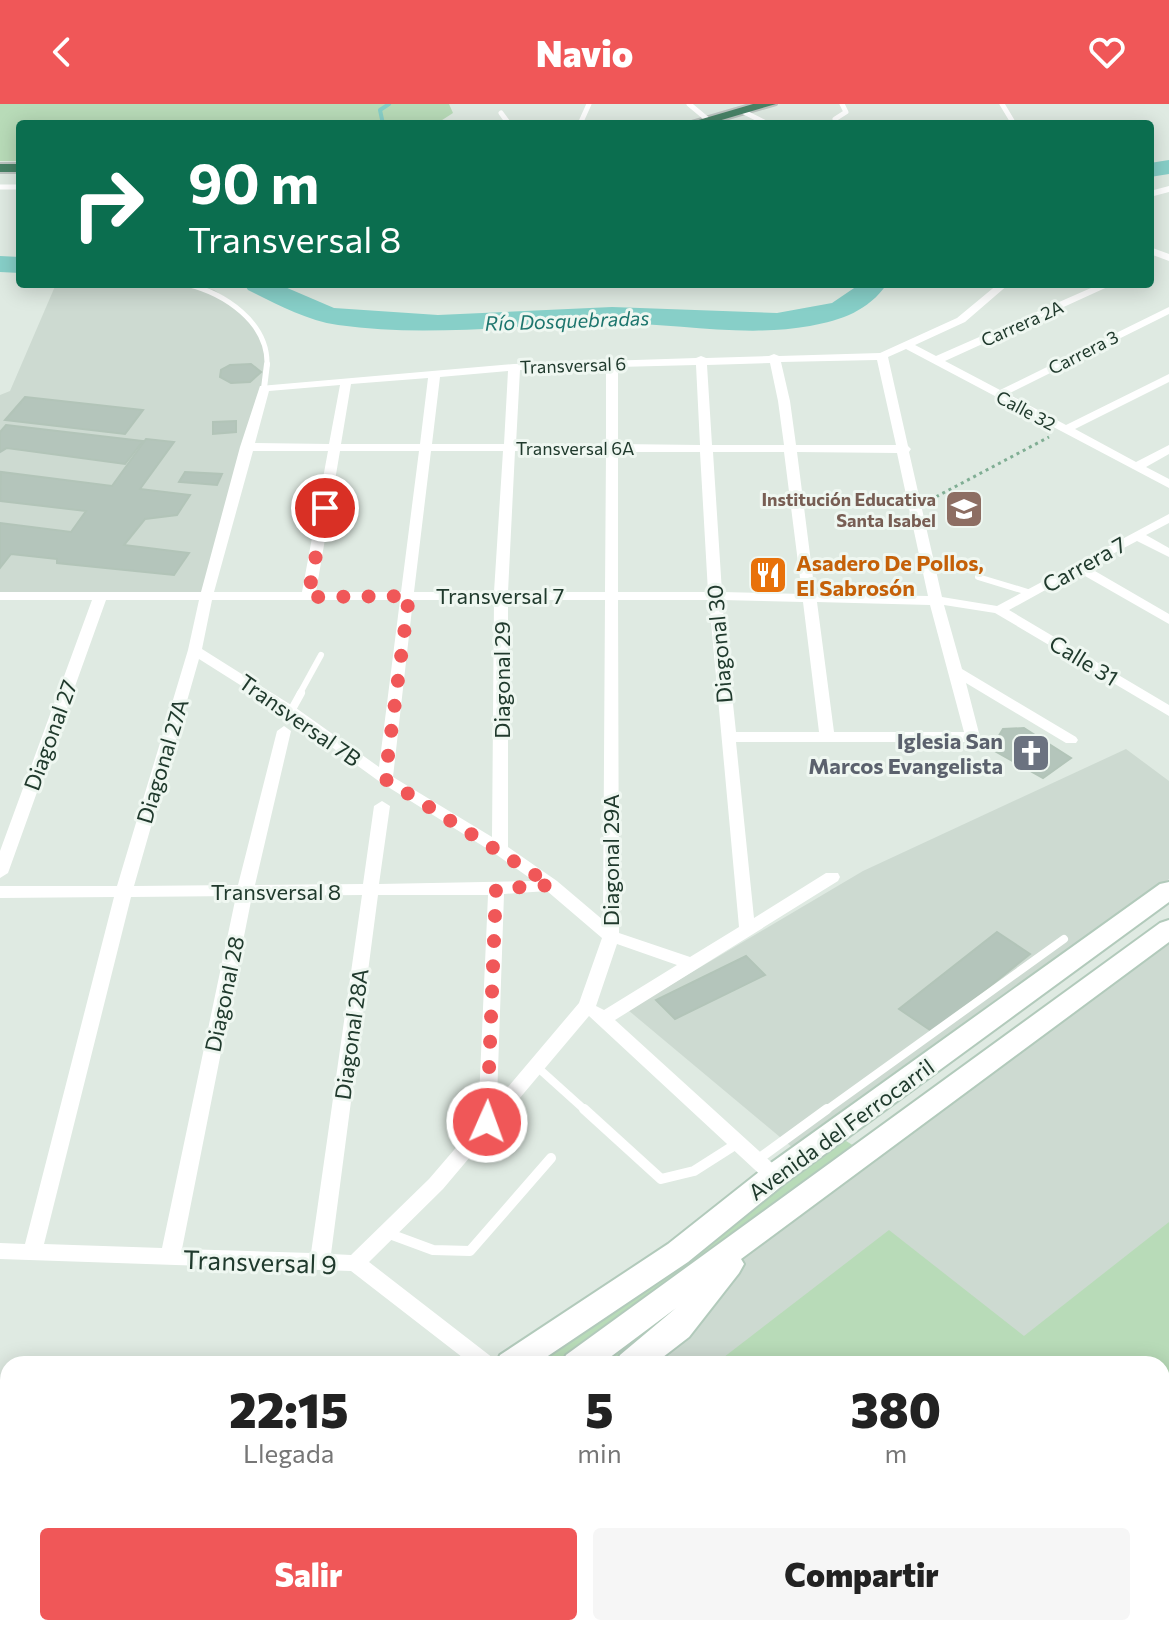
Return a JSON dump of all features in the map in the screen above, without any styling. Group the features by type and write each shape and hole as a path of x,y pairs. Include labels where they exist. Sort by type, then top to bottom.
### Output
{"highway":[{"path":"717,120 769,104"}],"main road":[{"name":"Avenida del Ferrocarril","path":"523,1356 678,1253 766,1168 1169,890"},
{"name":"Avenida del Ferrocarril","path":"588,1356 1169,929"},
{"path":"641,1356 678,1328 748,1240"}],"street":[{"path":"728,737 973,737 936,600 882,356 961,320 999,288"},
{"name":"Carrera 2A","path":"935,361 1100,288"},
{"name":"Carrera 3","path":"998,395 1169,310"},
{"name":"Calle 32","path":"908,346 1169,484"},
{"name":"Transversal 6","path":"264,388 514,367 701,359 882,356"},
{"path":"774,357 811,597 827,737"},
{"name":"Diagonal 30","path":"701,359 715,596 747,928"},
{"name":"Diagonal 29A","path":"355,1263 436,1184 587,1006 611,936 612,364"},
{"name":"Diagonal 29","path":"500,849 501,595 514,367"},
{"path":"385,779 434,375"},
{"path":"1064,430 1169,377"},
{"path":"308,597 346,382"},
{"name":"Diagonal 27A","path":"33,1251 124,891 195,650 206,598 264,388"},
{"name":"Transversal 6A","path":"246,447 905,449"},
{"path":"1136,467 1169,449"},
{"name":"Carrera 7","path":"999,610 1169,518"},
{"path":"1136,535 1169,553"},
{"path":"1080,568 1169,620"},
{"name":"Transversal 7","path":"2,600 100,597 715,596 936,600 999,610"},
{"name":"Diagonal 27","path":"0,873 100,597"},
{"name":"Calle 31","path":"999,610 1169,711"},
{"name":"Transversal 7B","path":"195,650 291,711 385,779 500,849 551,885 611,936 690,963"},
{"path":"955,671 1071,740"},
{"name":"Diagonal 28","path":"170,1258 245,891 284,731"},
{"name":"Diagonal 28A","path":"320,1262 382,806"},
{"path":"603,1019 832,877"},
{"name":"Transversal 8","path":"0,892 496,889 551,885"},
{"path":"487,1122 496,889"},
{"path":"587,1006 766,1168"},
{"name":"Transversal 9","path":"0,1251 355,1263 476,1356"}],"lane":[{"path":"689,104 709,120"},
{"path":"835,119 846,112 842,104"},
{"path":"742,111 760,120"},
{"path":"501,113 506,120"},
{"name":"Diagonal 27A","path":"205,288 214,290 236,305 253,325 267,353 264,388"},
{"path":"978,577 1031,593"},
{"path":"291,711 321,655"},
{"path":"766,1168 1064,939"},
{"path":"536,1066 661,1179 694,1171 738,1143"},
{"path":"386,1233 433,1250 470,1251 551,1158"}],"path":[{"path":"917,507 1064,430"}],"shaded area":[{"path":"54,288 206,288 236,305 253,325 267,353 264,388 206,598 0,596 0,395 10,391"},
{"path":"1126,749 1169,781 1169,879 793,1148 628,1010 863,871"},
{"path":"1169,929 1169,1356 639,1356 748,1240"}],"green space":[{"path":"0,104 449,104 453,113 442,120 16,120 16,161 0,161"},
{"path":"843,1139 854,1146 639,1356 523,1356"},
{"path":"1169,1222 1169,1356 725,1356 889,1230 1024,1336"}],"building":[{"path":"251,364 261,372 250,382 231,383 220,377 221,370 230,365"},
{"path":"25,397 143,410 125,434 5,420"},
{"path":"236,421 236,432 213,434 213,422"},
{"path":"6,425 143,441 125,464 7,448 0,452 0,432"},
{"path":"146,439 174,442 140,489 190,495 177,515 145,519 124,545 189,553 174,575 57,563 57,559 11,554 0,568 0,523 71,532 86,511 0,501 1,472 112,486"},
{"path":"185,472 222,474 217,485 179,482"},
{"name":"Iglesia San Marcos Evangelista","path":"1024,728 1071,758 1043,778 991,749 1003,729"},
{"path":"997,932 1030,954 933,1032 899,1009"},
{"path":"746,956 765,975 675,1019 656,1000"}],"waterway":[{"path":"382,120 380,110 389,104"},
{"name":"Río Dosquebradas","path":"1154,169 1169,167"},
{"name":"Río Dosquebradas","path":"0,264 16,265"},
{"name":"Río Dosquebradas","path":"265,288 323,314 404,323 612,315 777,322 842,309 860,299 871,288"}],"place":[{"name":"Institución Educativa Santa Isabel","path":"964,509"},
{"name":"Asadero De Pollos, El Sabrosón","path":"768,575"},
{"name":"Iglesia San Marcos Evangelista","path":"1031,753"}],"route":[{"path":"325,508 308,597 409,596 385,779 500,849 551,885 496,889 487,1122"}]}
